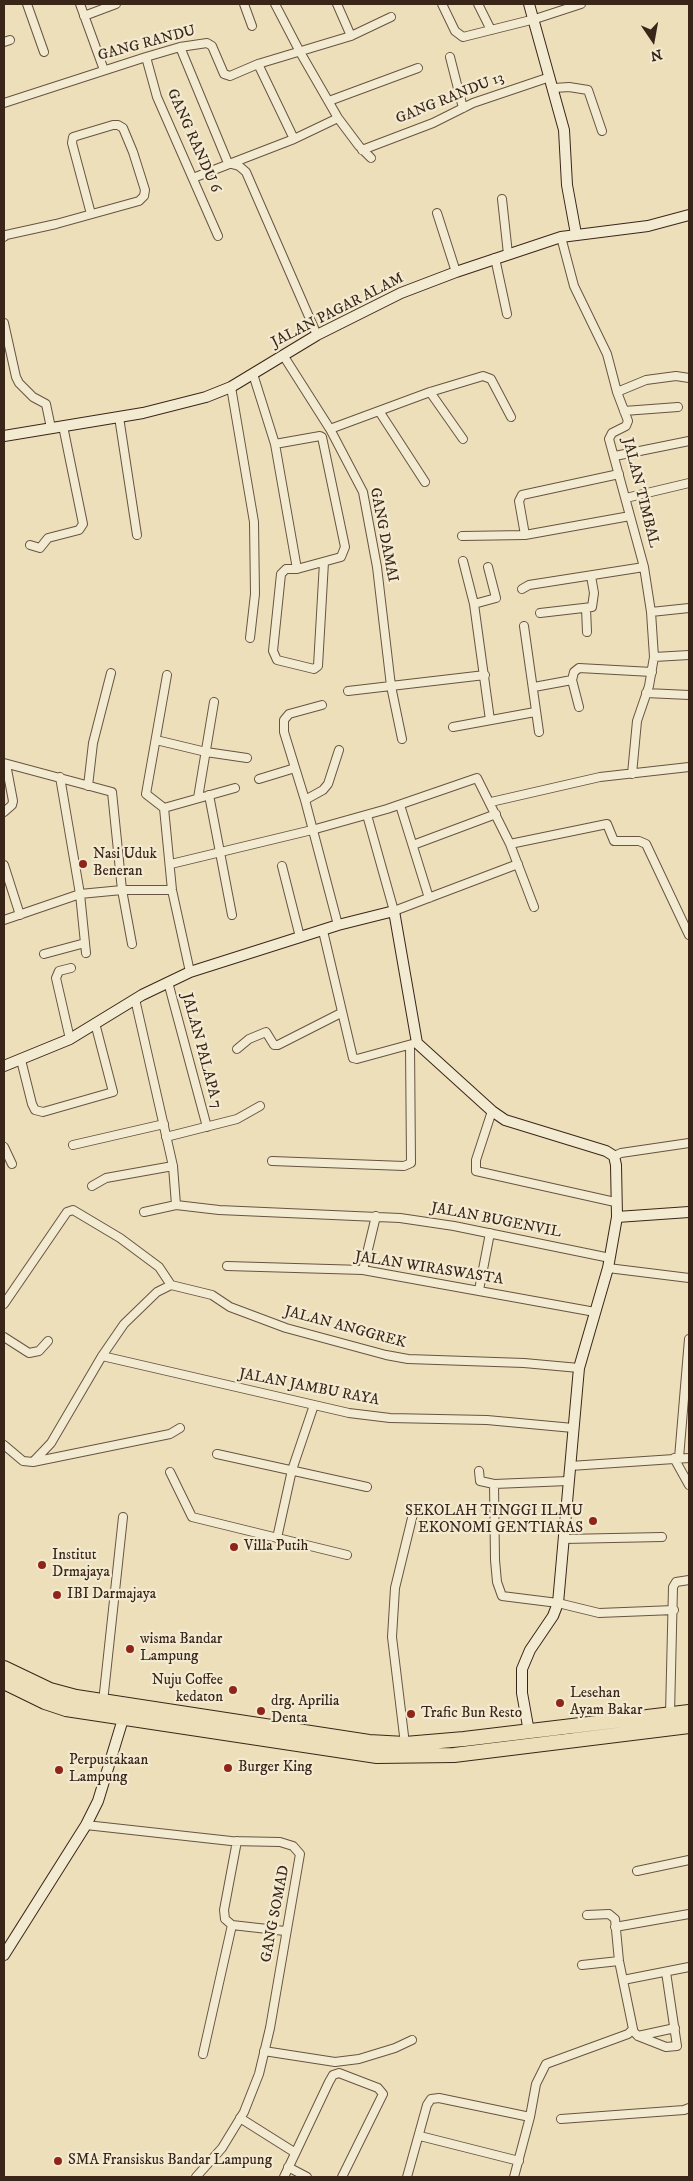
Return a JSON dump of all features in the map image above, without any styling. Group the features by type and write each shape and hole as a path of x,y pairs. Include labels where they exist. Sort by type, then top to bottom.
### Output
{"highway":[{"path":"4,1668 50,1690 181,1720 330,1742 405,1744 529,1732 689,1712"},
{"path":"4,1682 45,1702 123,1719 181,1720"},
{"path":"330,1742 377,1756 445,1755 689,1726"}],"street":[{"path":"26,4 44,52"},
{"path":"80,4 104,70"},
{"path":"84,16 116,4"},
{"path":"244,4 252,26"},
{"path":"275,4 338,118 362,150 371,158"},
{"path":"337,4 351,36"},
{"path":"442,4 460,37 535,19 581,4"},
{"path":"478,4 491,30"},
{"path":"528,4 535,19 564,130 567,185 576,234"},
{"name":"GANG RANDU","path":"4,102 180,47 210,44 226,76 258,64 351,36 391,17"},
{"path":"180,47 228,163"},
{"name":"GANG RANDU 6","path":"146,57 158,96 218,236"},
{"path":"450,57 463,108"},
{"path":"258,64 294,139"},
{"path":"329,101 418,68"},
{"name":"GANG RANDU 13","path":"362,150 433,123 463,108 505,91 550,76"},
{"path":"554,88 569,87 588,90 602,131"},
{"path":"193,178 294,139 338,118"},
{"path":"4,237 91,214 139,201 145,193 133,152 123,128 118,125 73,137 72,143 91,214"},
{"path":"228,163 239,166 246,172 317,335"},
{"path":"502,199 508,254"},
{"path":"437,213 456,272"},
{"name":"JALAN PAGAR ALAM","path":"4,436 119,417 182,404 231,387 317,335 401,293 456,272 494,258 576,234 648,226 689,215"},
{"path":"561,238 574,286 607,354 624,411 678,407"},
{"path":"494,258 507,314"},
{"path":"4,323 16,377 19,383 33,396 46,404 51,428"},
{"name":"GANG DAMAI","path":"283,355 330,429 363,492 378,567 391,686 402,739"},
{"path":"253,374 275,444 298,569"},
{"path":"617,392 646,380 676,376 689,378"},
{"path":"330,429 430,392 470,379 487,377 491,379 511,417"},
{"path":"231,387 254,522 255,594 250,638"},
{"path":"430,392 463,439"},
{"path":"379,411 425,482"},
{"name":"JALAN TIMBAL","path":"624,411 628,424 612,433 609,439 644,567 651,612 654,658 652,672 637,721 632,774"},
{"path":"119,417 137,535"},
{"path":"30,544 40,548 48,538 79,530 82,524 63,426"},
{"path":"275,444 320,436 345,548 341,557 298,569 286,570 281,574 273,651 278,660 314,669 318,666 324,562"},
{"path":"615,456 689,441"},
{"path":"525,536 519,501 522,495 619,474"},
{"path":"626,498 689,483"},
{"path":"462,536 525,536 630,516"},
{"path":"463,561 474,604 490,720"},
{"path":"474,604 496,598 488,567"},
{"path":"522,589 529,586 644,567"},
{"path":"540,613 592,607 594,602 590,576"},
{"path":"586,608 587,632"},
{"path":"651,612 689,608"},
{"path":"524,626 539,732"},
{"path":"654,658 689,655"},
{"path":"578,707 572,680 574,672 583,666 652,672"},
{"path":"88,786 93,743 111,673"},
{"path":"167,675 146,794 164,808 171,864 172,890 190,972"},
{"path":"348,691 435,683 485,675"},
{"path":"534,687 572,680"},
{"path":"646,693 689,695"},
{"path":"198,798 214,702"},
{"path":"322,705 289,714 284,720 284,732 305,800 338,925"},
{"path":"453,727 535,712"},
{"path":"156,740 206,752 247,758"},
{"path":"305,800 323,790 328,784 339,750"},
{"path":"4,812 12,805 13,801 5,764 109,790 114,796 122,890 132,944"},
{"path":"491,802 600,777 689,767"},
{"path":"259,778 295,768"},
{"path":"60,777 80,894 86,953"},
{"path":"171,864 367,815 477,778 491,802 510,844 534,907"},
{"path":"164,808 235,788"},
{"path":"209,795 222,852 232,915"},
{"path":"400,805 429,898"},
{"path":"414,845 496,814"},
{"path":"272,1161 404,1166 411,1163 413,1044 394,911 367,815"},
{"path":"510,844 607,824 614,841 639,841 646,844 689,935"},
{"path":"4,864 20,915"},
{"path":"4,1066 70,1039 135,999 190,972 338,925 394,911 518,864"},
{"path":"282,866 300,937"},
{"path":"4,920 80,894 122,890 172,890"},
{"path":"323,931 351,1056 354,1059 413,1044"},
{"path":"44,954 85,943"},
{"path":"70,1039 56,978 59,970 71,968"},
{"name":"JALAN PALAPA 7","path":"168,982 207,1127"},
{"path":"135,999 173,1166 176,1205"},
{"path":"237,1049 249,1040 266,1032 270,1035 273,1043 278,1045 341,1013"},
{"path":"21,1060 35,1110 43,1112 113,1092 95,1023"},
{"path":"413,1044 492,1111 514,1123 606,1151 614,1156 616,1165 615,1202 617,1217 609,1263 579,1368 558,1603 554,1616 530,1650 522,1669 522,1687 529,1732"},
{"path":"166,1137 237,1119 260,1106"},
{"path":"492,1111 476,1160 476,1171 615,1202"},
{"path":"73,1145 164,1124"},
{"path":"614,1156 620,1153 689,1143"},
{"path":"4,1147 12,1164"},
{"path":"92,1186 106,1178 173,1166"},
{"name":"JALAN BUGENVIL","path":"144,1212 176,1205 219,1210 376,1216 425,1221 490,1233 609,1263 689,1278"},
{"path":"4,1304 67,1212 74,1210 120,1238 158,1267 171,1286 157,1292 124,1324 102,1356 51,1443 34,1462"},
{"path":"617,1217 689,1212"},
{"path":"362,1270 376,1216"},
{"path":"479,1290 490,1233"},
{"name":"JALAN WIRASWASTA","path":"227,1266 362,1270 595,1312"},
{"name":"JALAN ANGGREK","path":"171,1286 212,1295 230,1307 286,1328 386,1355 408,1359 524,1363 579,1368"},
{"path":"4,1337 29,1353 39,1351 48,1342"},
{"path":"689,1339 677,1458 689,1485"},
{"name":"JALAN JAMBU RAYA","path":"102,1356 349,1413 390,1418 487,1420 573,1428"},
{"path":"277,1538 292,1470 314,1405"},
{"path":"4,1446 23,1461 34,1462 170,1434 180,1428"},
{"path":"217,1454 367,1487"},
{"path":"570,1466 689,1458"},
{"path":"479,1471 480,1481 494,1484 568,1481"},
{"path":"170,1472 192,1517 346,1555"},
{"path":"494,1484 495,1560 500,1595 506,1598 558,1603 599,1613 674,1610"},
{"path":"405,1744 392,1636 395,1588 413,1514"},
{"path":"103,1702 123,1517"},
{"path":"564,1539 662,1537"},
{"path":"670,1714 674,1610 673,1586 676,1582 689,1580"},
{"path":"4,1955 86,1825 98,1800 123,1719"},
{"name":"GANG SOMAD","path":"86,1825 237,1842 280,1842 293,1846 299,1851 300,1864 286,1931 270,2028 259,2074 240,2118 222,2148 196,2177"},
{"path":"237,1842 224,1914 225,1919 232,1925 286,1931"},
{"path":"637,1871 689,1860"},
{"path":"615,1927 689,1914"},
{"path":"587,1915 612,1915 616,1919 615,1927 619,1960 635,2034"},
{"path":"203,2054 232,1925"},
{"path":"582,1965 619,1960"},
{"path":"624,1980 689,1968"},
{"path":"635,2034 673,2048 677,2046 678,2042 666,1972"},
{"path":"514,2177 530,2117 536,2084 546,2064 635,2034 675,2028"},
{"path":"264,2051 335,2062 359,2059 395,2048 412,2040"},
{"path":"284,2177 294,2152 334,2075 339,2073 382,2091 382,2096 342,2177"},
{"path":"407,2177 428,2102 434,2098 530,2117"},
{"path":"561,2118 684,2110 689,2108"},
{"path":"240,2118 294,2152"},
{"path":"420,2136 519,2161"},
{"path":"288,2167 307,2177"}],"place":[{"name":"Nasi Uduk Beneran","path":"83,864"},
{"name":"SEKOLAH TINGGI ILMU EKONOMI GENTIARAS","path":"593,1521"},
{"name":"Villa Putih","path":"234,1547"},
{"name":"Institut Drmajaya","path":"42,1565"},
{"name":"IBI Darmajaya","path":"57,1595"},
{"name":"wisma Bandar Lampung","path":"130,1649"},
{"name":"Nuju Coffee kedaton","path":"233,1690"},
{"name":"Lesehan Ayam Bakar","path":"560,1703"},
{"name":"drg. Aprilia Denta","path":"261,1711"},
{"name":"Trafic Bun Resto","path":"411,1714"},
{"name":"Burger King","path":"228,1768"},
{"name":"Perpustakaan Lampung","path":"59,1770"},
{"name":"SMA Fransiskus Bandar Lampung","path":"58,2161"}]}
